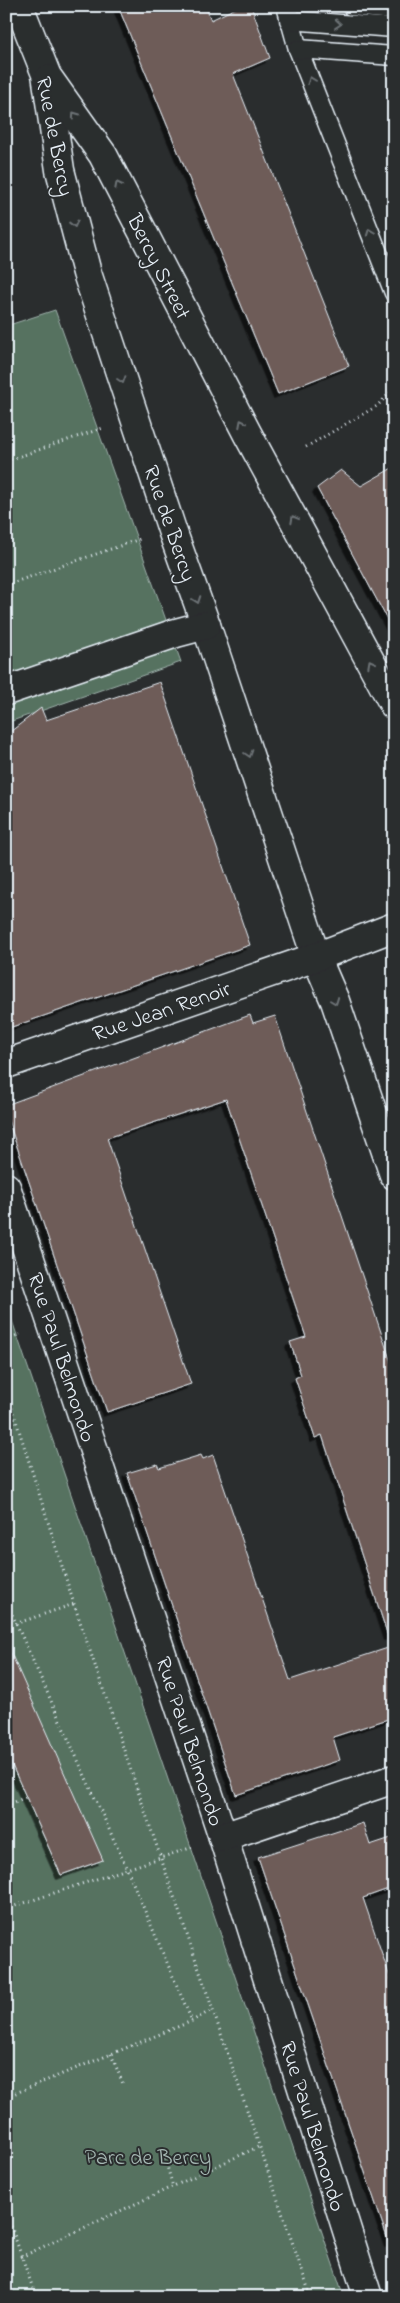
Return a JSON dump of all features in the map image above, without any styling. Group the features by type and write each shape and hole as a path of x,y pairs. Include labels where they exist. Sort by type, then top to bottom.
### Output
{"street":[{"name":"Rue de Bercy","path":"19,6 46,74 60,170 82,254 134,416 206,625 316,957 335,1001 394,1176"},
{"name":"Bercy Street","path":"46,74 103,155 247,433 394,705"},
{"path":"6,691 176,633 206,625"},
{"path":"316,957 394,927"},
{"name":"Rue Jean Renoir","path":"6,1064 316,957"},
{"name":"Rue Paul Belmondo","path":"6,1187 223,1837 368,2297"},
{"path":"223,1837 394,1779"}],"lane":[{"path":"351,6 394,10"},
{"path":"394,28 288,13 298,49 394,294"},
{"path":"298,49 394,56"}],"path":[{"path":"306,447 377,406 394,389"},
{"path":"6,461 134,416"},
{"path":"6,585 172,530"},
{"path":"6,1389 74,1604 311,2297"},
{"path":"6,1601 127,1869 192,2021"},
{"path":"6,1627 74,1604"},
{"path":"6,1806 26,1797"},
{"path":"6,1909 127,1869 160,1856 223,1837"},
{"path":"6,2097 192,2021 212,2010"},
{"path":"111,2054 123,2084"},
{"path":"21,2257 260,2146"},
{"path":"165,2159 172,2187"},
{"path":"6,2212 36,2297"}],"green space":[{"path":"55,310 181,662 6,723 6,326"},
{"name":"Parc de Bercy","path":"6,1303 344,2297 6,2297"}],"building":[{"path":"118,6 205,6 211,20 240,6 251,6 270,58 233,74 349,366 278,394"},
{"path":"394,467 394,632 317,488 341,470 361,486"},
{"path":"160,682 250,945 6,1029 6,735 41,708 46,720"},
{"path":"250,1015 253,1023 275,1016 394,1371 394,1635 388,1636 322,1435 315,1438 295,1378 301,1375 290,1342 306,1337 226,1099 107,1138 191,1384 107,1412 6,1114 6,1105"},
{"path":"201,1455 203,1459 213,1455 290,1680 394,1646 394,1717 333,1737 340,1760 236,1795 127,1473 157,1464 159,1468"},
{"path":"6,1642 103,1860 61,1875 6,1752"},
{"path":"363,1823 370,1845 394,1837 394,1887 363,1898 394,1989 394,2242 389,2243 258,1857"}]}
